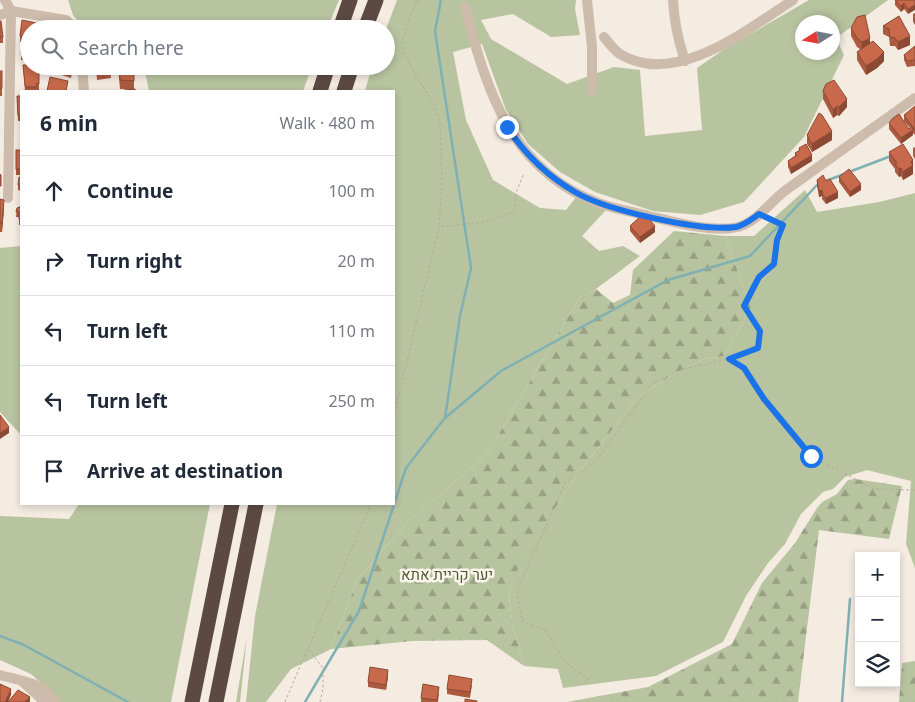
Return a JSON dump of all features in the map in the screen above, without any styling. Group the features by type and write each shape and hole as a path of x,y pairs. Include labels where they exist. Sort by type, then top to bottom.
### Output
{"highway":[{"path":"343,20 350,0"},
{"path":"368,20 376,0"},
{"path":"320,90 325,75"},
{"path":"344,90 349,75"},
{"path":"193,700 232,505"},
{"path":"216,702 256,505"}],"street":[{"path":"5,0 11,10 8,198"},
{"path":"587,0 592,47 592,91"},
{"path":"673,0 676,28 685,61"},
{"path":"604,37 619,53 638,61 660,64 685,61 720,46 793,0"},
{"path":"465,8 491,92 507,127 519,145 546,172 575,192 601,204 702,227 721,228 739,226 759,214 784,192 915,98"},
{"path":"0,15 11,10 66,20"},
{"path":"83,75 84,90"},
{"path":"0,675 37,685 45,690 55,702"},
{"path":"22,682 45,702"}],"path":[{"path":"395,410 439,227 442,181 440,122 434,102 416,76 405,54 402,42 407,24 418,0"},
{"path":"439,227 484,222 514,212 517,190 524,172"},
{"path":"589,680 565,662 546,631 522,621 517,590 565,483 596,461 652,384 683,369 729,359 758,348 760,331 744,306 759,277 774,264 777,240 783,225 759,214"},
{"path":"729,359 744,368 764,399 811,456 874,489 915,490"},
{"path":"285,702 371,505"},
{"path":"308,648 323,668 323,689 320,702"}],"green space":[{"path":"68,0 339,0 331,20 77,20 73,15"},
{"path":"397,0 576,0 575,9 580,35 551,37 513,14 481,20 491,39 567,84 614,67 640,70 645,136 702,130 697,68 723,50 809,0 888,0 840,35 840,15 795,15 795,60 840,60 840,46 844,55 804,137 744,202 700,215 653,211 595,192 560,172 528,144 506,110 482,44 453,52 466,120 493,180 540,208 566,210 577,196 606,210 582,236 599,251 623,246 640,256 596,289 580,297 487,454 407,523 357,580 331,649 291,669 266,702 246,702 255,616 277,505 395,505 395,90 365,90 369,75 395,75 395,20 389,20"},
{"path":"146,75 309,75 303,90 149,90"},
{"path":"805,190 817,212 879,202 915,193 915,568 906,544 911,481 867,470 845,477 833,489 823,492 801,514 785,544 768,563 746,596 723,642 656,676 563,688 558,669 524,666 512,623 509,594 520,562 576,476 637,398 669,377 704,359 724,356 751,308 725,236 754,236"},
{"name":"יער קריית אתא","path":"674,231 725,236 751,308 724,356 704,359 669,377 637,398 576,476 521,561 509,594 512,623 524,666 487,640 412,641 331,649 357,580 407,523 487,454 580,297 596,289 613,303 630,295 633,270"},
{"path":"20,246 20,434 0,412 0,248"},
{"path":"855,479 902,486 889,539 819,530 798,702 567,702 648,687 732,644 762,583 795,543 817,508 822,502 837,494 848,480"},
{"path":"78,505 210,505 171,702 58,702 58,698 31,674 0,660 0,516 69,519"},
{"path":"247,636 240,702 236,702"},
{"path":"915,661 915,702 899,702 902,663"}],"building":[{"path":"895,0 915,0 915,5 908,9 904,3 901,6"},
{"path":"865,15 870,38 862,42 851,28 857,17"},
{"path":"899,16 910,36 898,42 895,38 890,37 889,29 883,26"},
{"path":"1,21 3,37 0,37"},
{"path":"873,41 884,52 866,66 857,52"},
{"path":"915,46 915,60 907,61 904,55"},
{"path":"0,71 2,71 2,88 0,88"},
{"path":"24,75 39,75 39,84 37,83 36,87 26,87"},
{"path":"120,75 134,75 134,81 120,80"},
{"path":"50,77 68,81 66,90 47,90"},
{"path":"834,80 847,99 833,110 823,91 826,84"},
{"path":"17,96 20,96 20,115 18,115"},
{"path":"915,106 915,130 904,115"},
{"path":"819,113 832,131 812,144 807,135"},
{"path":"899,114 909,129 912,127 913,130 901,138 889,123"},
{"path":"806,144 812,155 791,168 788,161 797,155 795,153 800,150 799,148"},
{"path":"903,144 913,160 911,162 913,165 903,172 895,164 897,163 889,152"},
{"path":"16,150 20,150 20,169 16,169"},
{"path":"849,169 861,184 850,192 839,177"},
{"path":"823,175 826,181 830,179 838,192 826,198 822,194 822,190 819,191 817,180"},
{"path":"0,199 4,200 2,224 0,223"},
{"path":"20,207 20,220 19,212 16,212 17,208"},
{"path":"644,213 655,226 640,237 630,226"},
{"path":"0,415 9,427 0,433"},
{"path":"370,667 388,670 386,685 368,682"},
{"path":"449,675 472,679 470,692 447,689"},
{"path":"0,684 11,689 5,702 0,702"},
{"path":"423,684 439,687 437,700 421,698"},
{"path":"18,690 30,697 24,702 8,702"},
{"path":"465,699 477,701 477,702 465,702"}],"waterway":[{"path":"441,0 435,31 471,268 460,316 445,418"},
{"path":"849,172 891,156"},
{"path":"823,182 844,174"},
{"path":"395,501 406,468 444,419 501,371 668,280 750,256 818,184"},
{"path":"305,702 359,611 394,505"},
{"path":"842,702 850,599"},
{"path":"0,636 24,645 128,702"}],"route":[{"path":"507,127 519,145 546,172 575,192 601,204 702,227 721,228 739,226 759,214 783,225 777,240 774,264 759,277 744,306 760,331 758,348 729,359 744,368 764,399 811,456"}]}
